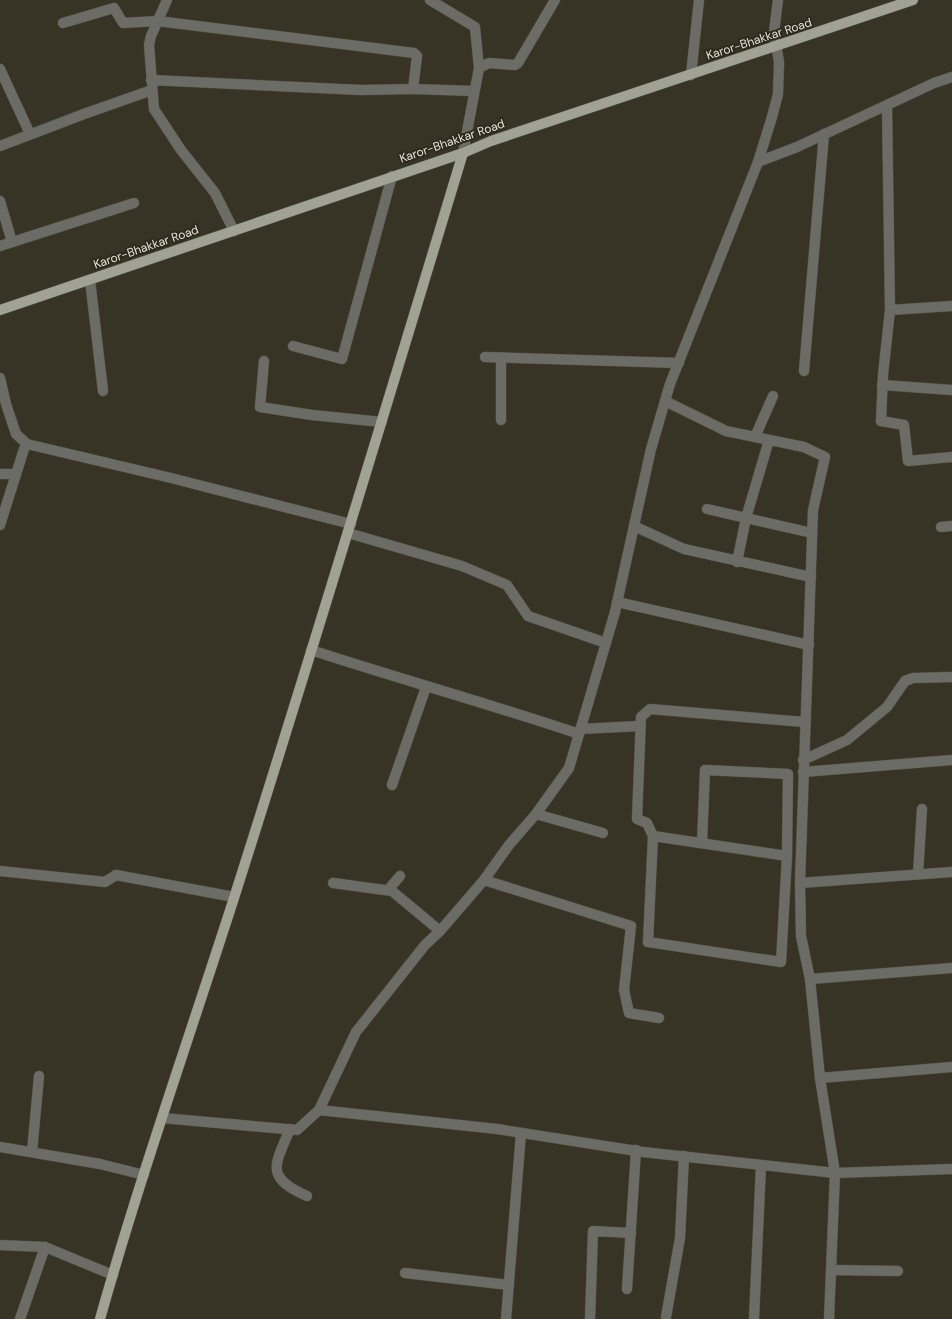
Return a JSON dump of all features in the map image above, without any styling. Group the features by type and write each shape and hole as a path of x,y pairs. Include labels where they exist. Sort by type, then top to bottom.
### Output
{"main road":[{"name":"Karor-Bhakkar Road","path":"0,310 463,153 491,141 777,47 890,4 913,0"},
{"path":"100,1319 162,1118 234,898 350,528 463,153"}],"street":[{"path":"167,0 157,20 149,46 154,109 159,119 215,193 234,231"},
{"path":"430,0 475,27 478,68 463,153"},
{"path":"478,68 489,63 515,65 518,63 555,0"},
{"path":"691,75 699,0"},
{"path":"162,1118 297,1130 320,1110 356,1032 425,945 440,931 484,880 509,846 536,814 569,768 617,602 651,448 665,401 678,363 758,162 778,94 777,47 774,32 778,0"},
{"path":"63,23 114,8 123,23 157,20 414,53 416,56 413,88"},
{"path":"0,69 30,134"},
{"path":"758,162 952,77"},
{"path":"151,80 361,90 413,88 473,91"},
{"path":"0,146 152,90"},
{"path":"887,105 890,310 882,385 881,421 904,425 908,461 952,457"},
{"path":"804,371 824,134"},
{"path":"293,346 342,359 392,176"},
{"path":"0,201 12,242"},
{"path":"0,246 134,203"},
{"path":"90,280 103,391"},
{"path":"890,310 952,305"},
{"path":"485,357 678,363"},
{"path":"501,358 501,420"},
{"path":"264,361 260,407 312,415 382,422"},
{"path":"0,378 6,404 16,434 27,444 149,472 350,528 462,566 507,585 528,616 606,643"},
{"path":"882,385 952,390"},
{"path":"755,437 773,396"},
{"path":"665,401 726,430 804,448 825,457 813,510 809,645 804,722 800,883 801,936 810,979 820,1078 835,1173 829,1319"},
{"path":"737,562 746,518 769,440"},
{"path":"0,525 24,448 27,444"},
{"path":"0,474 16,474"},
{"path":"707,509 812,533"},
{"path":"634,526 684,550 810,578"},
{"path":"941,527 952,526"},
{"path":"617,602 809,645"},
{"path":"312,650 426,687 477,700 580,732 640,726"},
{"path":"803,760 847,740 887,707 905,681 913,678 952,677"},
{"path":"392,785 426,687"},
{"path":"702,843 705,770 788,774 787,856 781,962 648,942 653,836 647,822 637,819 640,726 641,717 650,709 804,722"},
{"path":"803,772 952,760"},
{"path":"918,874 922,809"},
{"path":"536,814 603,833"},
{"path":"653,836 787,856"},
{"path":"0,872 105,882 116,875 234,898"},
{"path":"800,883 952,872"},
{"path":"388,890 400,876"},
{"path":"484,880 631,926 624,990 629,1013 659,1018"},
{"path":"333,883 392,891 440,931"},
{"path":"810,979 952,968"},
{"path":"820,1078 952,1067"},
{"path":"32,1152 39,1076"},
{"path":"320,1110 521,1133 636,1150 835,1173 952,1169"},
{"path":"290,1129 277,1161 277,1171 286,1186 307,1196"},
{"path":"506,1319 521,1133"},
{"path":"0,1147 100,1164 144,1175"},
{"path":"627,1288 636,1150"},
{"path":"666,1317 680,1238 684,1156"},
{"path":"754,1319 761,1165"},
{"path":"590,1319 593,1231 631,1233"},
{"path":"0,1245 45,1248 113,1275"},
{"path":"20,1319 45,1248"},
{"path":"831,1270 898,1271"},
{"path":"405,1273 509,1286"}]}
